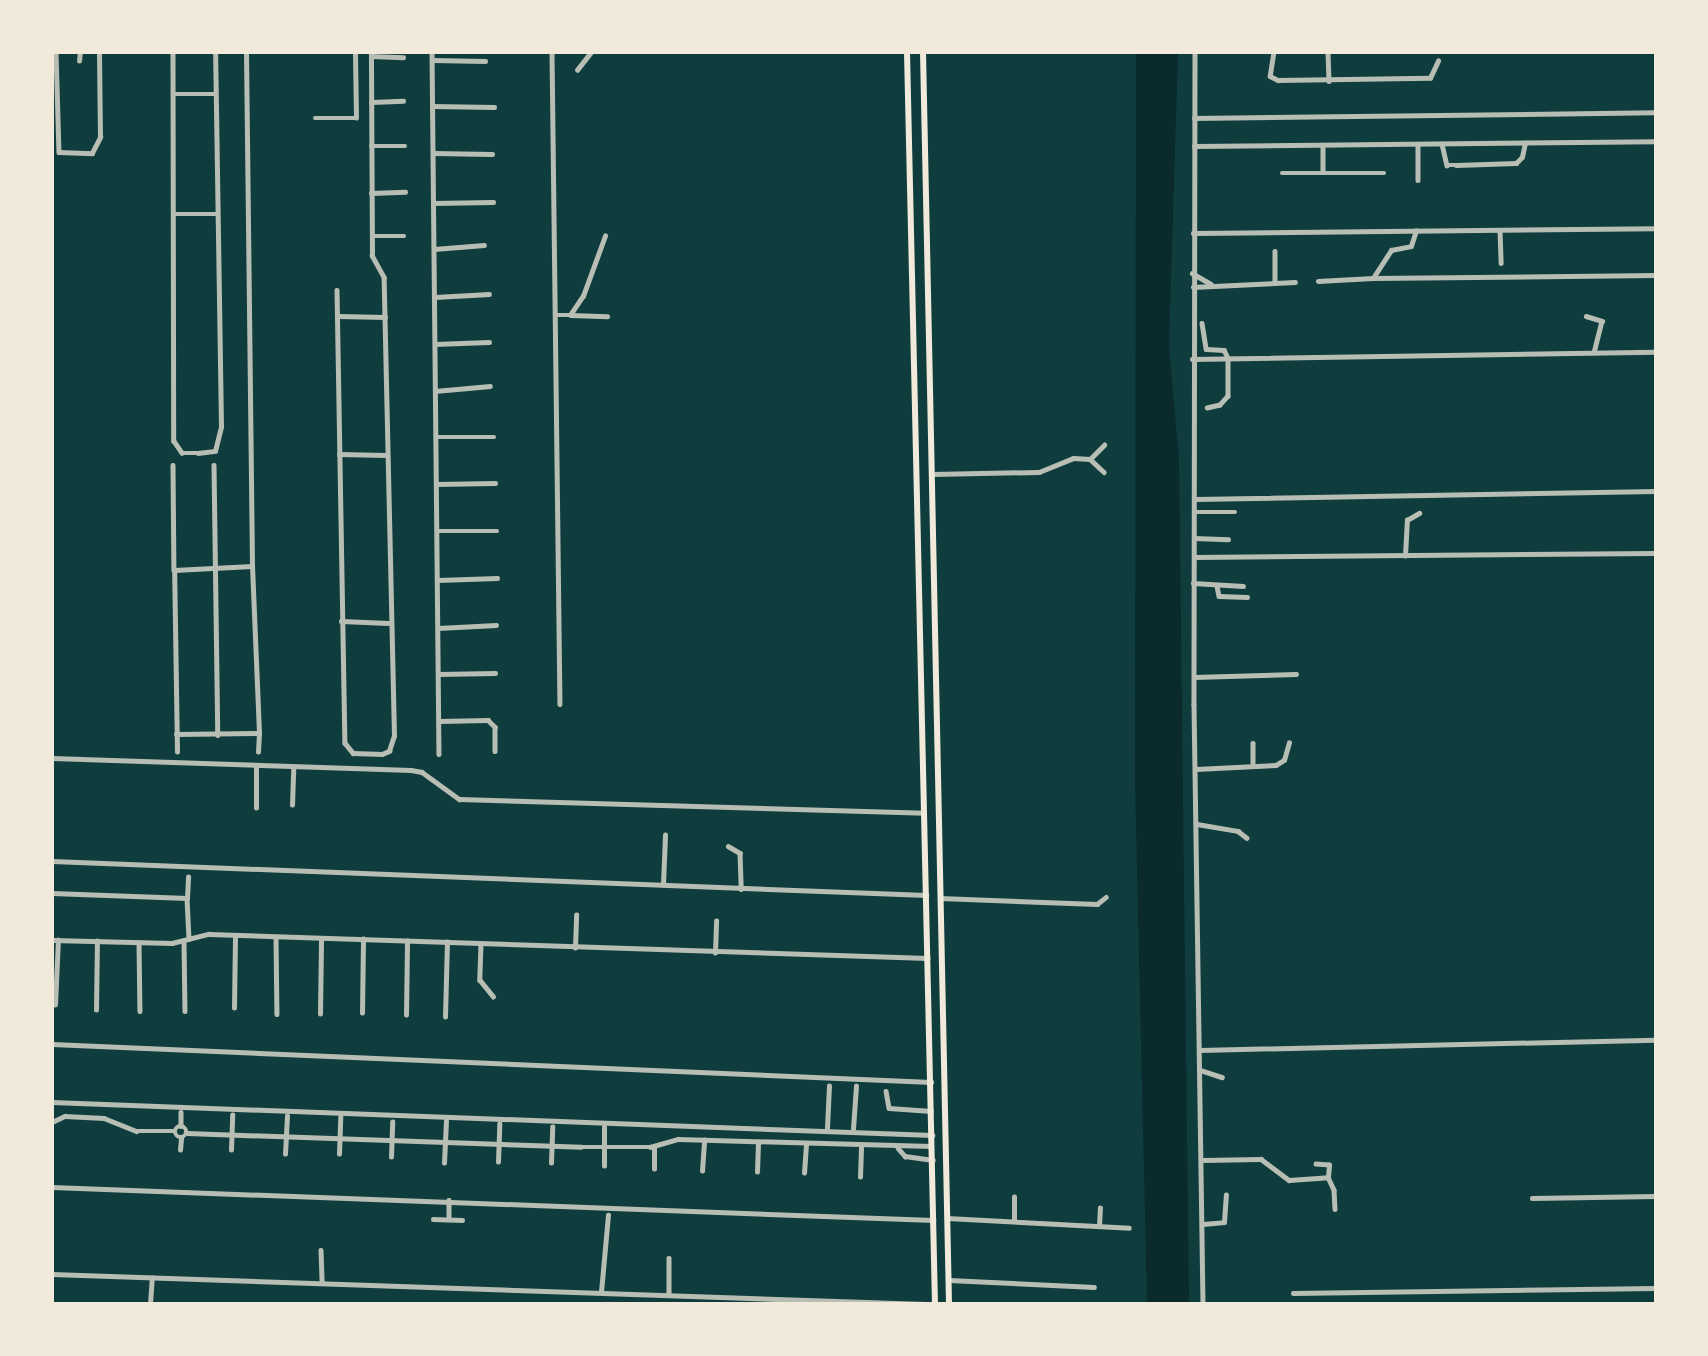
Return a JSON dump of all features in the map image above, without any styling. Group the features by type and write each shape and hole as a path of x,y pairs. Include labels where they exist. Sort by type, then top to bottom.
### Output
{"main road":[{"path":"907,52 935,1304"},
{"path":"923,52 950,1304"}],"street":[{"path":"56,52 59,152 92,153 100,137 99,52"},
{"path":"79,61 80,52"},
{"path":"173,52 174,442 182,453 215,452 220,439 215,52"},
{"path":"246,52 252,566 258,752"},
{"path":"315,118 356,118 355,52"},
{"path":"432,52 439,754"},
{"path":"552,52 561,704"},
{"path":"577,70 591,52"},
{"path":"1195,52 1192,273 1195,499 1193,583 1203,1304"},
{"path":"1274,52 1272,80 1430,78 1438,61"},
{"path":"1328,52 1329,81"},
{"path":"337,290 345,743 353,753 382,754 389,751 394,736 388,623 384,273 372,256 371,54 404,57"},
{"path":"432,60 485,61"},
{"path":"173,94 215,93"},
{"path":"371,102 402,101"},
{"path":"432,106 494,107"},
{"path":"1194,118 1656,112"},
{"path":"1194,146 1323,147 1656,141"},
{"path":"1443,144 1447,165 1456,165 1516,163 1522,158 1525,143"},
{"path":"1418,145 1418,180"},
{"path":"371,146 405,146"},
{"path":"1323,147 1323,172"},
{"path":"433,153 492,154"},
{"path":"1282,173 1384,173"},
{"path":"371,192 405,192"},
{"path":"433,203 492,202"},
{"path":"174,214 217,214"},
{"path":"1193,233 1656,228"},
{"path":"1373,278 1391,250 1411,246 1416,230"},
{"path":"1500,230 1501,263"},
{"path":"372,236 404,236"},
{"path":"570,315 583,296 605,236"},
{"path":"434,248 484,245"},
{"path":"1275,251 1275,283"},
{"path":"1192,273 1212,284"},
{"path":"1318,281 1656,275"},
{"path":"1193,287 1295,282"},
{"path":"435,297 489,294"},
{"path":"556,315 607,316"},
{"path":"339,316 385,317"},
{"path":"1586,316 1601,321 1594,352"},
{"path":"1202,323 1206,349 1224,350 1228,358 1228,396 1220,405 1207,408"},
{"path":"435,344 489,342"},
{"path":"1192,359 1656,352"},
{"path":"435,391 491,386"},
{"path":"436,437 494,437"},
{"path":"1090,459 1104,445"},
{"path":"339,454 386,456"},
{"path":"932,474 1040,472 1073,458 1090,459 1104,472"},
{"path":"173,464 177,752"},
{"path":"214,465 218,735"},
{"path":"436,484 495,483"},
{"path":"1195,499 1656,491"},
{"path":"1195,512 1235,512"},
{"path":"1405,556 1407,520 1419,513"},
{"path":"437,531 497,531"},
{"path":"1194,538 1228,539"},
{"path":"1194,557 1656,553"},
{"path":"174,570 252,566"},
{"path":"438,580 497,578"},
{"path":"1193,583 1243,586"},
{"path":"1217,586 1219,596 1247,597"},
{"path":"341,621 388,623"},
{"path":"438,628 496,625"},
{"path":"439,674 495,673"},
{"path":"1194,677 1296,674"},
{"path":"439,721 488,720 495,727 495,751"},
{"path":"176,734 259,733"},
{"path":"1253,743 1253,766"},
{"path":"1196,769 1280,764 1289,743"},
{"path":"52,758 256,767 411,770 422,772 459,799 924,813"},
{"path":"256,767 256,808"},
{"path":"292,806 293,768"},
{"path":"1197,824 1238,831 1247,838"},
{"path":"663,886 665,835"},
{"path":"728,846 740,853 741,889"},
{"path":"52,862 926,895"},
{"path":"185,1011 188,877"},
{"path":"52,892 187,898"},
{"path":"940,898 1097,904 1106,897"},
{"path":"575,948 576,915"},
{"path":"715,953 716,921"},
{"path":"55,1005 55,940 139,943 235,936 928,958"},
{"path":"234,1008 235,936"},
{"path":"276,937 277,1014"},
{"path":"320,1014 321,939"},
{"path":"362,1013 363,939"},
{"path":"96,1010 97,941"},
{"path":"406,1016 407,941"},
{"path":"445,1017 447,942"},
{"path":"139,943 140,1011"},
{"path":"481,944 480,979 493,996"},
{"path":"1200,1050 1656,1040"},
{"path":"52,1044 931,1082"},
{"path":"1199,1070 1222,1077"},
{"path":"827,1128 829,1086"},
{"path":"853,1129 856,1086"},
{"path":"886,1091 889,1108 931,1111"},
{"path":"52,1101 853,1129 932,1135"},
{"path":"181,1112 181,1126 187,1133"},
{"path":"231,1150 232,1115"},
{"path":"52,1122 65,1116 104,1118 136,1131 175,1131 181,1126"},
{"path":"285,1154 287,1116"},
{"path":"339,1154 340,1117"},
{"path":"444,1163 446,1121"},
{"path":"391,1157 392,1122"},
{"path":"498,1162 499,1124"},
{"path":"551,1163 552,1127"},
{"path":"604,1127 604,1166"},
{"path":"175,1131 181,1138 180,1150"},
{"path":"181,1138 187,1133 605,1147 654,1147 678,1139 861,1147 898,1148 905,1144 932,1146"},
{"path":"702,1171 704,1140"},
{"path":"757,1171 758,1142"},
{"path":"804,1173 806,1144"},
{"path":"653,1169 654,1147"},
{"path":"860,1177 861,1147"},
{"path":"898,1148 905,1156 933,1160"},
{"path":"1202,1160 1261,1159 1289,1180 1328,1177"},
{"path":"1316,1164 1329,1165 1328,1177 1335,1190 1335,1209"},
{"path":"52,1187 933,1220"},
{"path":"1203,1223 1224,1223 1226,1195"},
{"path":"1532,1198 1656,1196"},
{"path":"1014,1197 1014,1221"},
{"path":"449,1200 449,1219"},
{"path":"1100,1208 1100,1226"},
{"path":"601,1292 608,1215"},
{"path":"947,1218 1129,1228"},
{"path":"433,1219 462,1220"},
{"path":"321,1250 322,1281"},
{"path":"669,1258 669,1294"},
{"path":"52,1274 322,1281 925,1304"},
{"path":"150,1304 152,1278"},
{"path":"949,1280 1094,1287"},
{"path":"1293,1293 1656,1288"}],"water":[{"path":"1136,53 1178,53 1169,345 1179,460 1189,1304 1147,1303 1135,783"}]}
